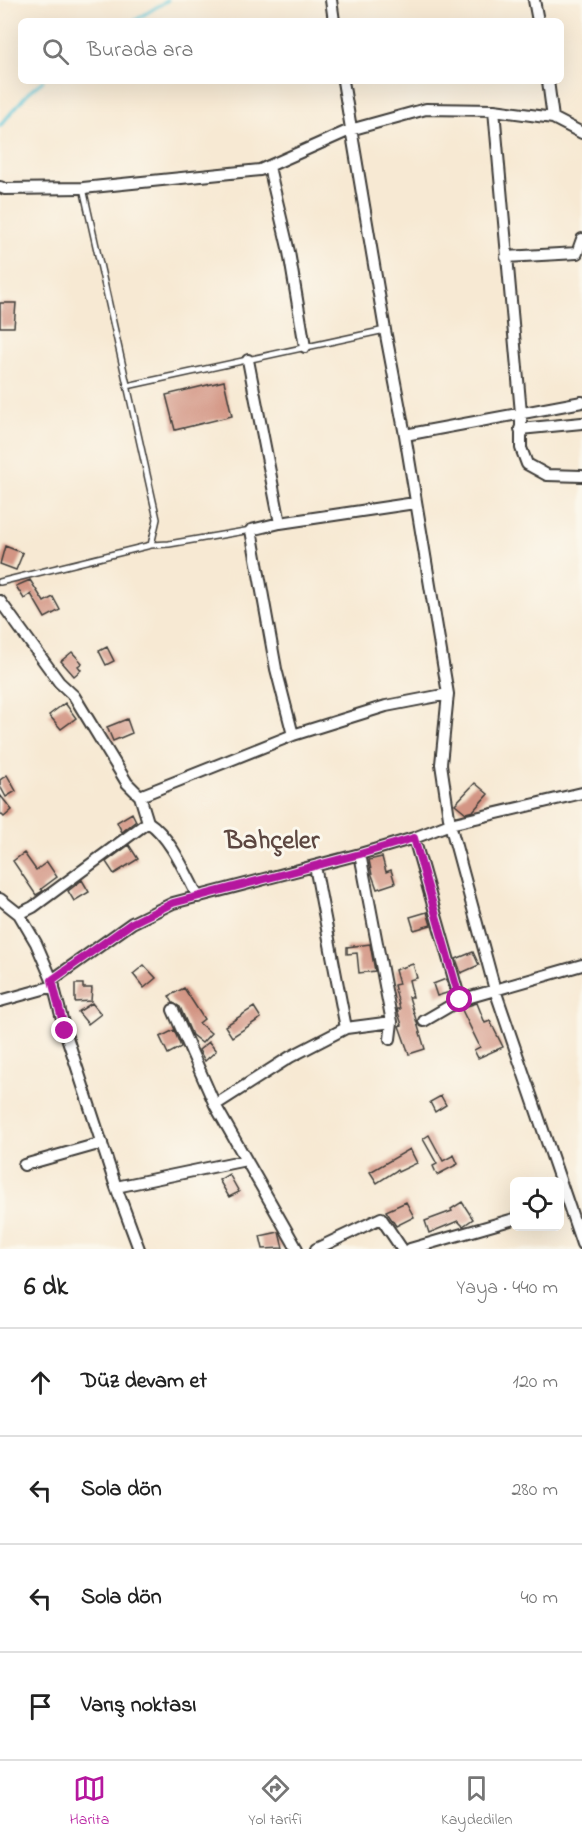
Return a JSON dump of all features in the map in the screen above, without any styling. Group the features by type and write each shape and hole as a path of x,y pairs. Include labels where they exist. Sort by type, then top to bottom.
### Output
{"street":[{"path":"331,0 334,18"},
{"path":"534,0 537,18"},
{"path":"343,84 448,694 441,764 450,824 495,990 555,1177"},
{"path":"548,84 553,118"},
{"path":"2,191 83,188 260,170 350,130 426,110 494,110 553,118 582,133"},
{"path":"494,110 521,413 521,448 526,464 547,475 582,476"},
{"path":"269,167 289,252 305,347"},
{"path":"506,257 577,253 582,239"},
{"path":"248,360 280,523"},
{"path":"405,435 582,402"},
{"path":"520,429 582,423"},
{"path":"293,735 276,669 251,530 280,523 415,502"},
{"path":"0,601 59,682 74,696 127,783 140,795 148,822 168,843 198,897"},
{"path":"140,795 293,735 386,706 448,694"},
{"path":"0,1001 53,983 132,923 173,903 360,854 414,838 450,824 582,793"},
{"path":"19,914 33,907 148,822"},
{"path":"414,838 460,1000"},
{"path":"360,854 392,1022 390,1039"},
{"path":"315,866 346,1028"},
{"path":"0,899 19,914 36,943 53,983 65,1031 116,1187 139,1249"},
{"path":"424,1021 460,1000 582,965"},
{"path":"173,1010 215,1106 297,1249"},
{"path":"215,1106 290,1058 346,1028 392,1022"},
{"path":"24,1165 102,1143"},
{"path":"116,1187 246,1160"},
{"path":"564,1205 582,1244"},
{"path":"316,1249 381,1218 402,1249"},
{"path":"410,1249 510,1220"}],"lane":[{"path":"83,188 157,519 151,545"},
{"path":"127,386 385,330"},
{"path":"0,582 151,545 251,530"}],"building":[{"path":"0,303 16,303 14,327 0,327"},
{"path":"224,381 232,416 175,430 166,395"},
{"path":"5,546 23,553 16,570 0,564"},
{"path":"30,580 44,602 53,597 60,610 45,618 31,594 24,599 16,586"},
{"path":"107,647 114,661 106,665 99,651"},
{"path":"72,652 82,663 78,666 81,670 74,676 61,661"},
{"path":"65,703 76,718 61,729 49,715"},
{"path":"127,719 132,733 113,741 107,727"},
{"path":"7,775 16,791 6,797 0,786 0,780"},
{"path":"475,783 488,794 473,811 466,813 455,804"},
{"path":"0,795 12,810 4,817 0,813"},
{"path":"132,813 136,821 122,832 117,822"},
{"path":"129,845 138,859 114,874 106,862"},
{"path":"24,853 36,870 47,862 57,877 36,895 13,861"},
{"path":"382,857 386,872 391,870 395,883 377,889 369,860"},
{"path":"82,880 89,892 74,901 68,891"},
{"path":"427,912 431,925 414,930 410,917"},
{"path":"370,944 375,971 359,973 357,953 347,954 347,947"},
{"path":"473,952 479,965 461,973 456,959"},
{"path":"413,964 417,978 409,980 413,997 409,997 425,1049 409,1054 399,1026 402,1025 394,985 399,984 395,970"},
{"path":"144,965 156,978 144,988 133,974"},
{"path":"446,979 450,992 437,996 433,984"},
{"path":"75,984 83,984 83,988 92,988 91,1001 75,1002"},
{"path":"184,988 204,1019 199,1023 211,1033 202,1043 192,1035 180,1007 173,1003 169,996"},
{"path":"92,1003 101,1014 88,1024 78,1012"},
{"path":"477,1003 485,1023 490,1021 503,1047 478,1058 474,1050 480,1047 461,1008"},
{"path":"254,1007 261,1018 232,1037 225,1026"},
{"path":"174,1030 181,1047 168,1054 160,1037"},
{"path":"209,1042 216,1051 205,1061 199,1050"},
{"path":"441,1096 446,1105 435,1112 430,1102"},
{"path":"429,1135 443,1161 454,1155 458,1164 437,1175 433,1166 437,1164 423,1139"},
{"path":"410,1149 417,1163 398,1172 397,1170 377,1183 370,1172"},
{"path":"229,1174 239,1192 229,1197 219,1180"},
{"path":"406,1202 414,1217 396,1226 386,1211"},
{"path":"462,1202 473,1219 463,1226 458,1221 429,1233 425,1221 452,1211 451,1209"},
{"path":"279,1232 283,1248 263,1249 260,1236"}],"waterway":[{"path":"139,18 168,0"},
{"path":"0,126 28,93 39,84"}],"district":[{"name":"Bahçeler","path":"272,839"}],"route":[{"path":"65,1031 52,980 132,923 173,903 414,838 460,1000"}]}
